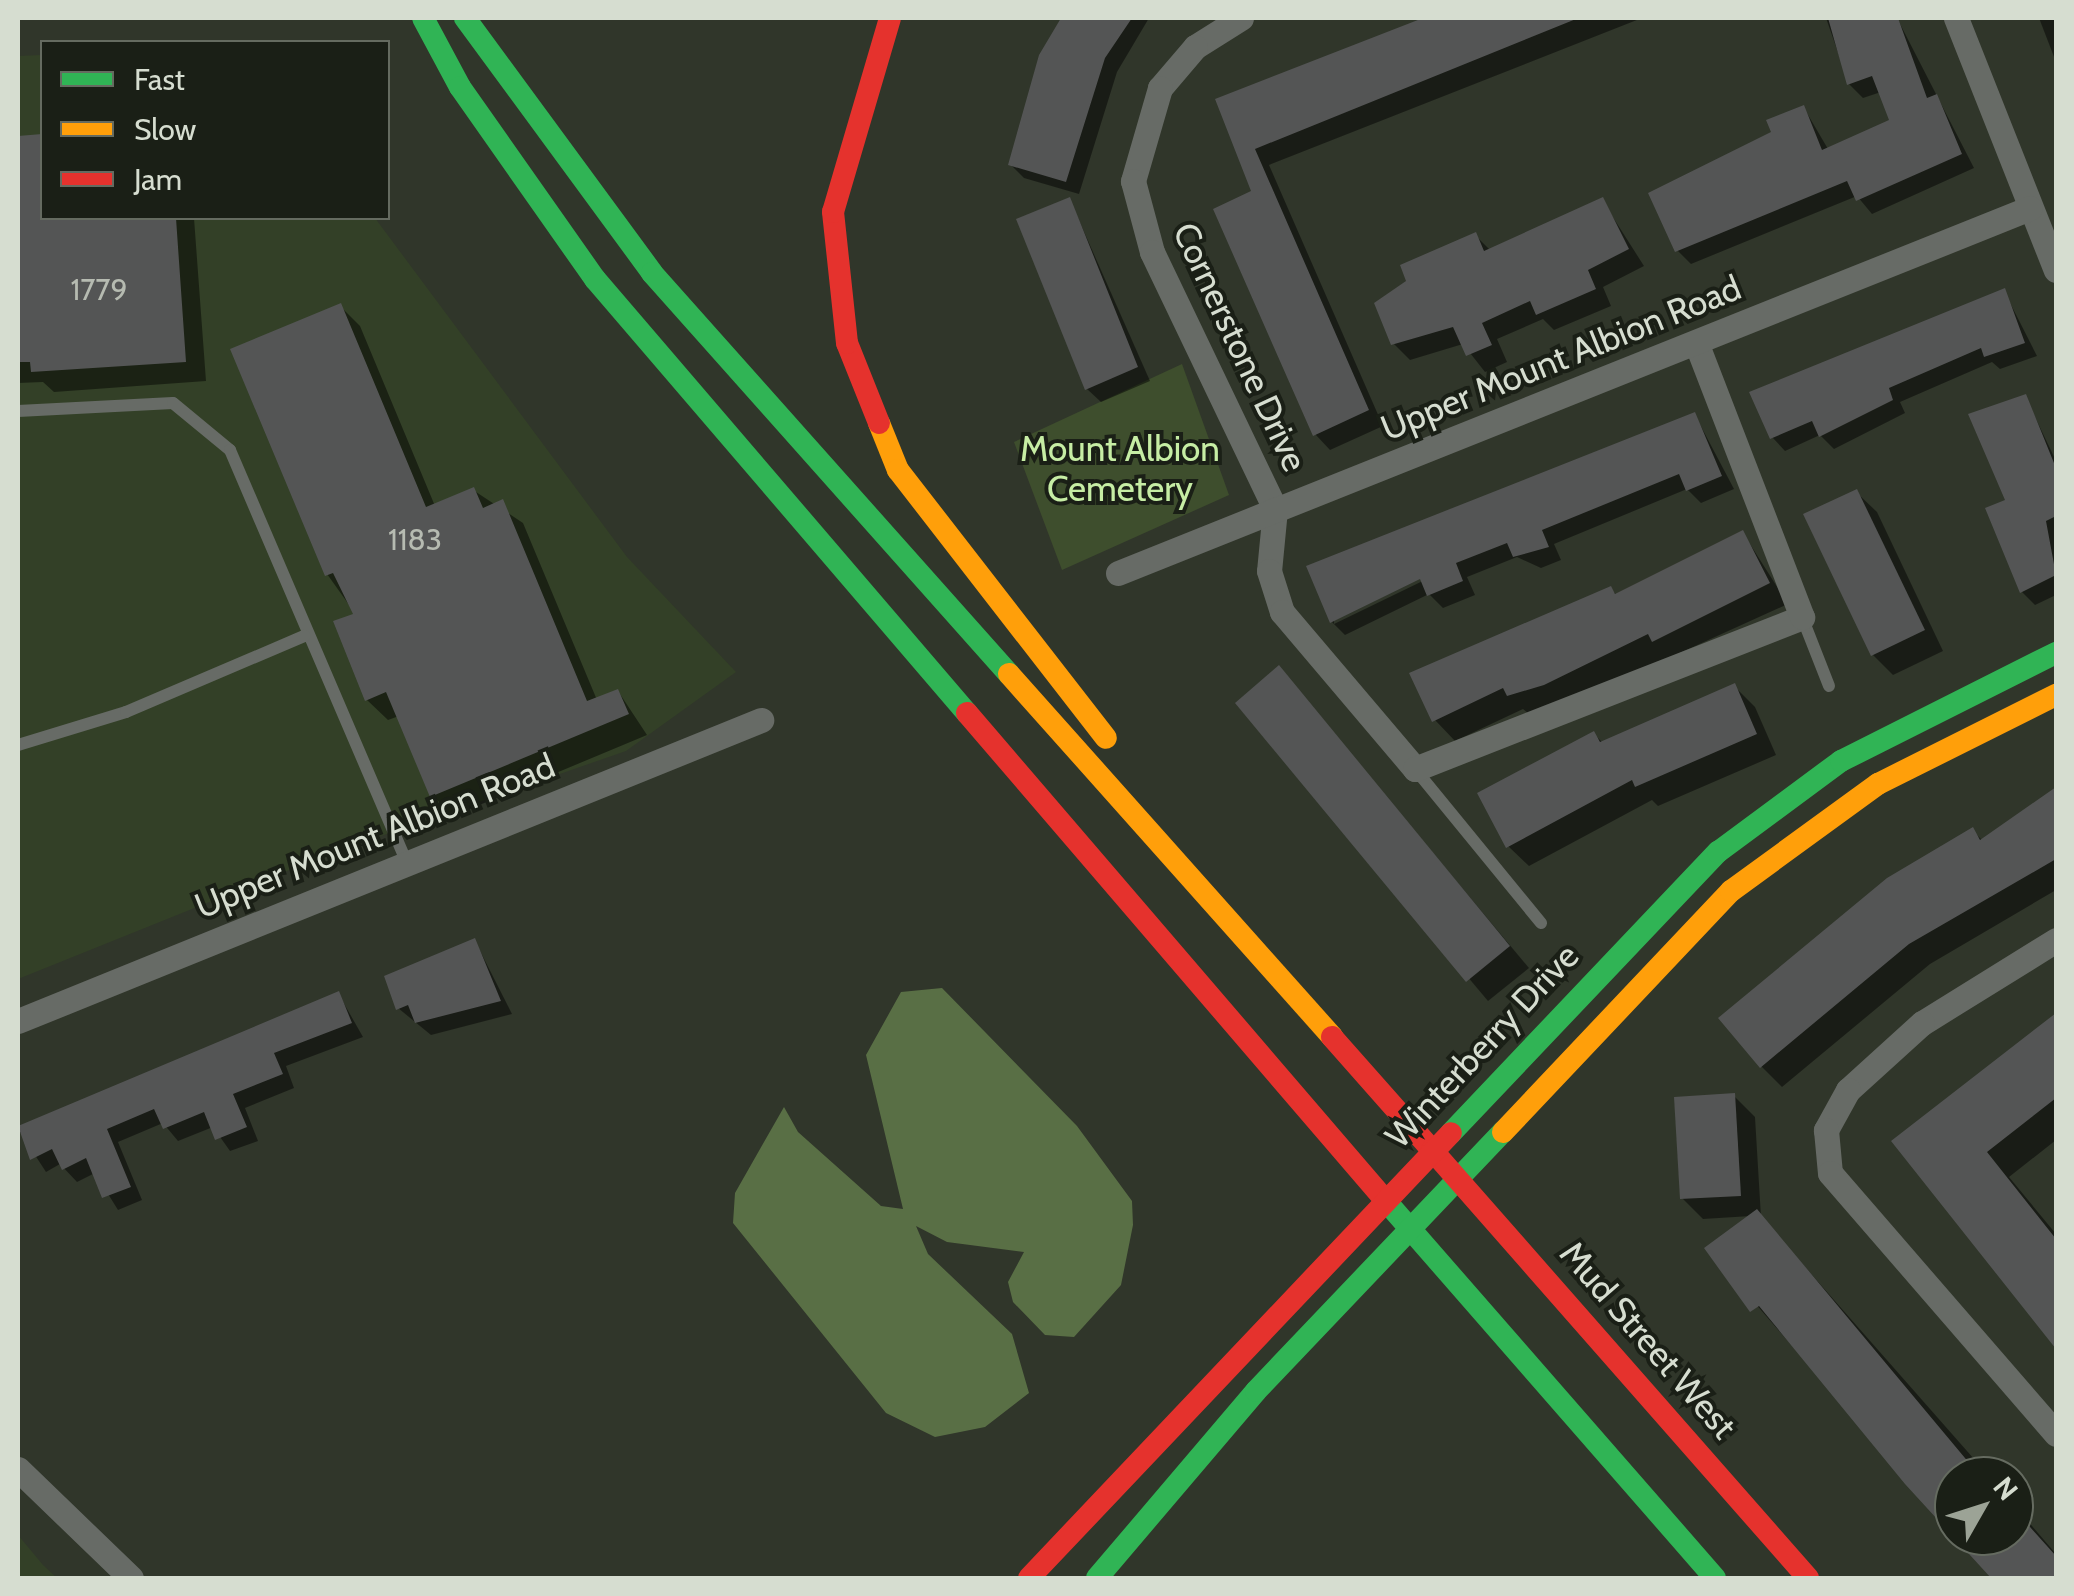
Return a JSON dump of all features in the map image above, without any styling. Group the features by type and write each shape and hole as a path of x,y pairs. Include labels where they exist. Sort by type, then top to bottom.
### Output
{"main road":[{"path":"423,18 460,87 595,279 1715,1578"},
{"path":"464,18 652,273 1281,980"},
{"path":"890,18 833,212 834,277 864,397 898,470 948,542 1124,761 1281,980"},
{"name":"Winterberry Drive","path":"1029,1578 1650,919 1779,803 1970,688 2056,653"},
{"name":"Winterberry Drive","path":"1097,1578 1256,1392 1660,960 1760,868 1878,784 2056,694"},
{"name":"Mud Street West","path":"1281,980 1808,1578"}],"street":[{"name":"Cornerstone Drive","path":"1242,18 1195,48 1160,88 1133,181 1152,252 1275,509"},
{"path":"1956,18 2056,270"},
{"name":"Upper Mount Albion Road","path":"1118,573 2030,208"},
{"path":"1275,509 1268,570 1282,612 1415,769 1802,618 1696,342"},
{"name":"Upper Mount Albion Road","path":"18,1021 761,720"},
{"path":"2056,940 1922,1023 1848,1090 1826,1130 1830,1174 2056,1434"},
{"path":"18,1469 131,1578"}],"lane":[{"path":"18,411 173,404 208,425 230,450 304,636 406,861"},
{"path":"1802,618 1830,686"},
{"path":"18,745 126,712 304,636"},
{"path":"1415,769 1541,923"}],"shaded area":[{"path":"40,55 40,220 376,220 627,557 736,672 626,751 329,854 18,979 18,56"},
{"path":"942,988 1077,1126 1132,1201 1133,1225 1121,1285 1074,1337 1045,1335 1013,1302 1008,1282 1024,1252 947,1242 916,1226 928,1254 1012,1334 1029,1393 985,1427 935,1437 886,1413 733,1223 735,1193 784,1107 798,1132 881,1206 903,1209 866,1055 901,992"},
{"path":"18,1535 43,1565 57,1578 18,1578"}],"green space":[{"name":"Mount Albion Cemetery","path":"1182,364 1229,495 1062,570 1014,442"}],"building":[{"path":"1061,18 1132,18 1105,58 1066,182 1008,165 1039,55"},
{"path":"1423,18 1576,19 1255,149 1369,410 1313,436 1213,209 1251,191 1215,99"},
{"path":"1828,18 1898,18 1927,98 1937,94 1962,154 1856,201 1847,181 1675,252 1648,193 1771,132 1766,120 1804,105 1822,150 1889,120 1872,76 1847,85"},
{"path":"40,134 40,220 176,220 186,362 31,372 30,362 18,362 18,136"},
{"path":"1070,197 1138,367 1085,390 1016,219"},
{"path":"1603,197 1629,249 1588,270 1596,289 1536,315 1530,301 1482,323 1492,345 1466,356 1453,327 1391,345 1374,303 1406,281 1400,265 1476,232 1484,251"},
{"path":"2005,288 2025,343 1984,357 1981,348 1889,388 1893,400 1819,437 1812,421 1770,439 1749,392"},
{"path":"341,303 426,507 474,487 483,508 503,499 587,701 618,689 629,714 430,797 386,692 365,701 333,621 353,614 333,573 325,576 230,349"},
{"path":"2026,394 2056,468 2056,516 2046,521 2056,575 2020,593 1985,508 2005,500 1968,414"},
{"path":"1695,412 1722,476 1686,491 1679,474 1542,530 1549,547 1513,557 1507,543 1456,563 1463,581 1427,596 1420,579 1330,623 1306,566"},
{"path":"1857,489 1925,630 1871,656 1803,514"},
{"path":"1743,530 1770,583 1652,642 1648,634 1544,685 1507,696 1503,688 1432,722 1409,673 1611,586 1615,594"},
{"path":"1279,665 1510,946 1466,982 1235,703"},
{"path":"1735,683 1757,734 1635,787 1632,780 1506,848 1477,793 1594,731 1600,742"},
{"path":"2056,787 2056,859 1909,944 1760,1068 1718,1018 1887,878 1973,827 1980,840"},
{"path":"475,938 501,1001 415,1023 408,1005 396,1010 384,976"},
{"path":"339,991 352,1023 274,1053 283,1074 233,1094 247,1127 215,1140 204,1112 163,1129 154,1109 107,1129 131,1187 102,1198 86,1158 62,1170 52,1149 30,1160 18,1126"},
{"path":"2056,1013 2056,1098 1987,1152 2056,1239 2056,1349 1891,1141"},
{"path":"1735,1093 1741,1196 1680,1199 1674,1097"},
{"path":"1757,1209 1963,1456 1934,1456 1934,1516 1759,1306 1750,1312 1704,1248"},
{"path":"2034,1531 2056,1556 2056,1578 1991,1578 1971,1556 2034,1556"}],"traffic: fast":[{"path":"423,18 460,87 595,279 967,713"},
{"path":"465,18 652,273 1009,674"},
{"path":"1451,1133 1718,852 1841,761 2056,653"},
{"path":"1097,1578 1256,1391 1503,1132"},
{"path":"1385,1200 1715,1578"}],"traffic: slow":[{"path":"879,423 898,470 1106,738"},
{"path":"1009,674 1332,1037"},
{"path":"1503,1132 1731,891 1878,784 2056,695"}],"traffic: jam":[{"path":"879,423 847,343 833,212 890,18"},
{"path":"967,713 1385,1200"},
{"path":"1332,1037 1432,1150"},
{"path":"1029,1578 1451,1133"},
{"path":"1432,1150 1808,1578"}]}
